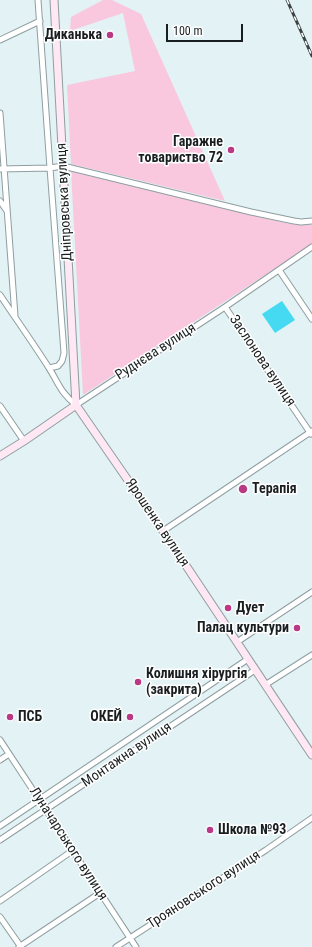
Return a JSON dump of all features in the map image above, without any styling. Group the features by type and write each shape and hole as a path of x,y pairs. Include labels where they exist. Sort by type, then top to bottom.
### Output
{"street":[{"name":"Дніпровська вулиця","path":"38,0 64,353 62,361 58,366 49,368"},
{"name":"Дніпровська вулиця","path":"54,0 76,405"},
{"path":"0,40 40,21"},
{"path":"0,113 2,169 7,212 15,317"},
{"path":"2,169 50,168 63,166 251,212 294,221 312,221"},
{"path":"0,201 7,212"},
{"name":"Руднєва вулиця","path":"0,456 225,307 312,247"},
{"path":"279,270 312,319"},
{"name":"Ярошенка вулиця","path":"0,294 49,368 65,396 76,405 163,531 312,755"},
{"name":"Заслонова вулиця","path":"225,307 311,433"},
{"path":"0,406 24,441"},
{"path":"163,531 311,433"},
{"path":"237,642 312,592"},
{"path":"265,685 312,654"},
{"name":"Монтажна вулиця","path":"0,826 248,659"},
{"name":"Монтажна вулиця","path":"0,840 45,810 68,798 255,670"},
{"name":"Луначарського вулиця","path":"0,740 136,947"},
{"path":"0,760 9,754"},
{"name":"Трояновського вулиця","path":"116,947 266,850 312,818"},
{"path":"0,901 72,851"},
{"path":"0,917 20,947 100,893"}],"shaded area":[{"path":"103,0 112,0 141,14 225,201 71,164 67,85 135,71 123,13 70,31 71,17"},
{"path":"71,171 285,223 312,225 312,244 83,395"}],"water":[{"path":"282,301 295,320 275,333 262,314"}],"railway":[{"path":"287,0 312,56"}],"place":[{"name":"Диканька","path":"110,35"},
{"name":"Гаражне товариство 72","path":"231,150"},
{"name":"Терапія","path":"243,489"},
{"name":"Дует","path":"228,608"},
{"name":"Палац культури","path":"297,628"},
{"name":"Колишня хірургія (закрита)","path":"138,682"},
{"name":"ПСБ","path":"10,717"},
{"name":"ОКЕЙ","path":"130,717"},
{"name":"Школа №93","path":"210,830"}]}
